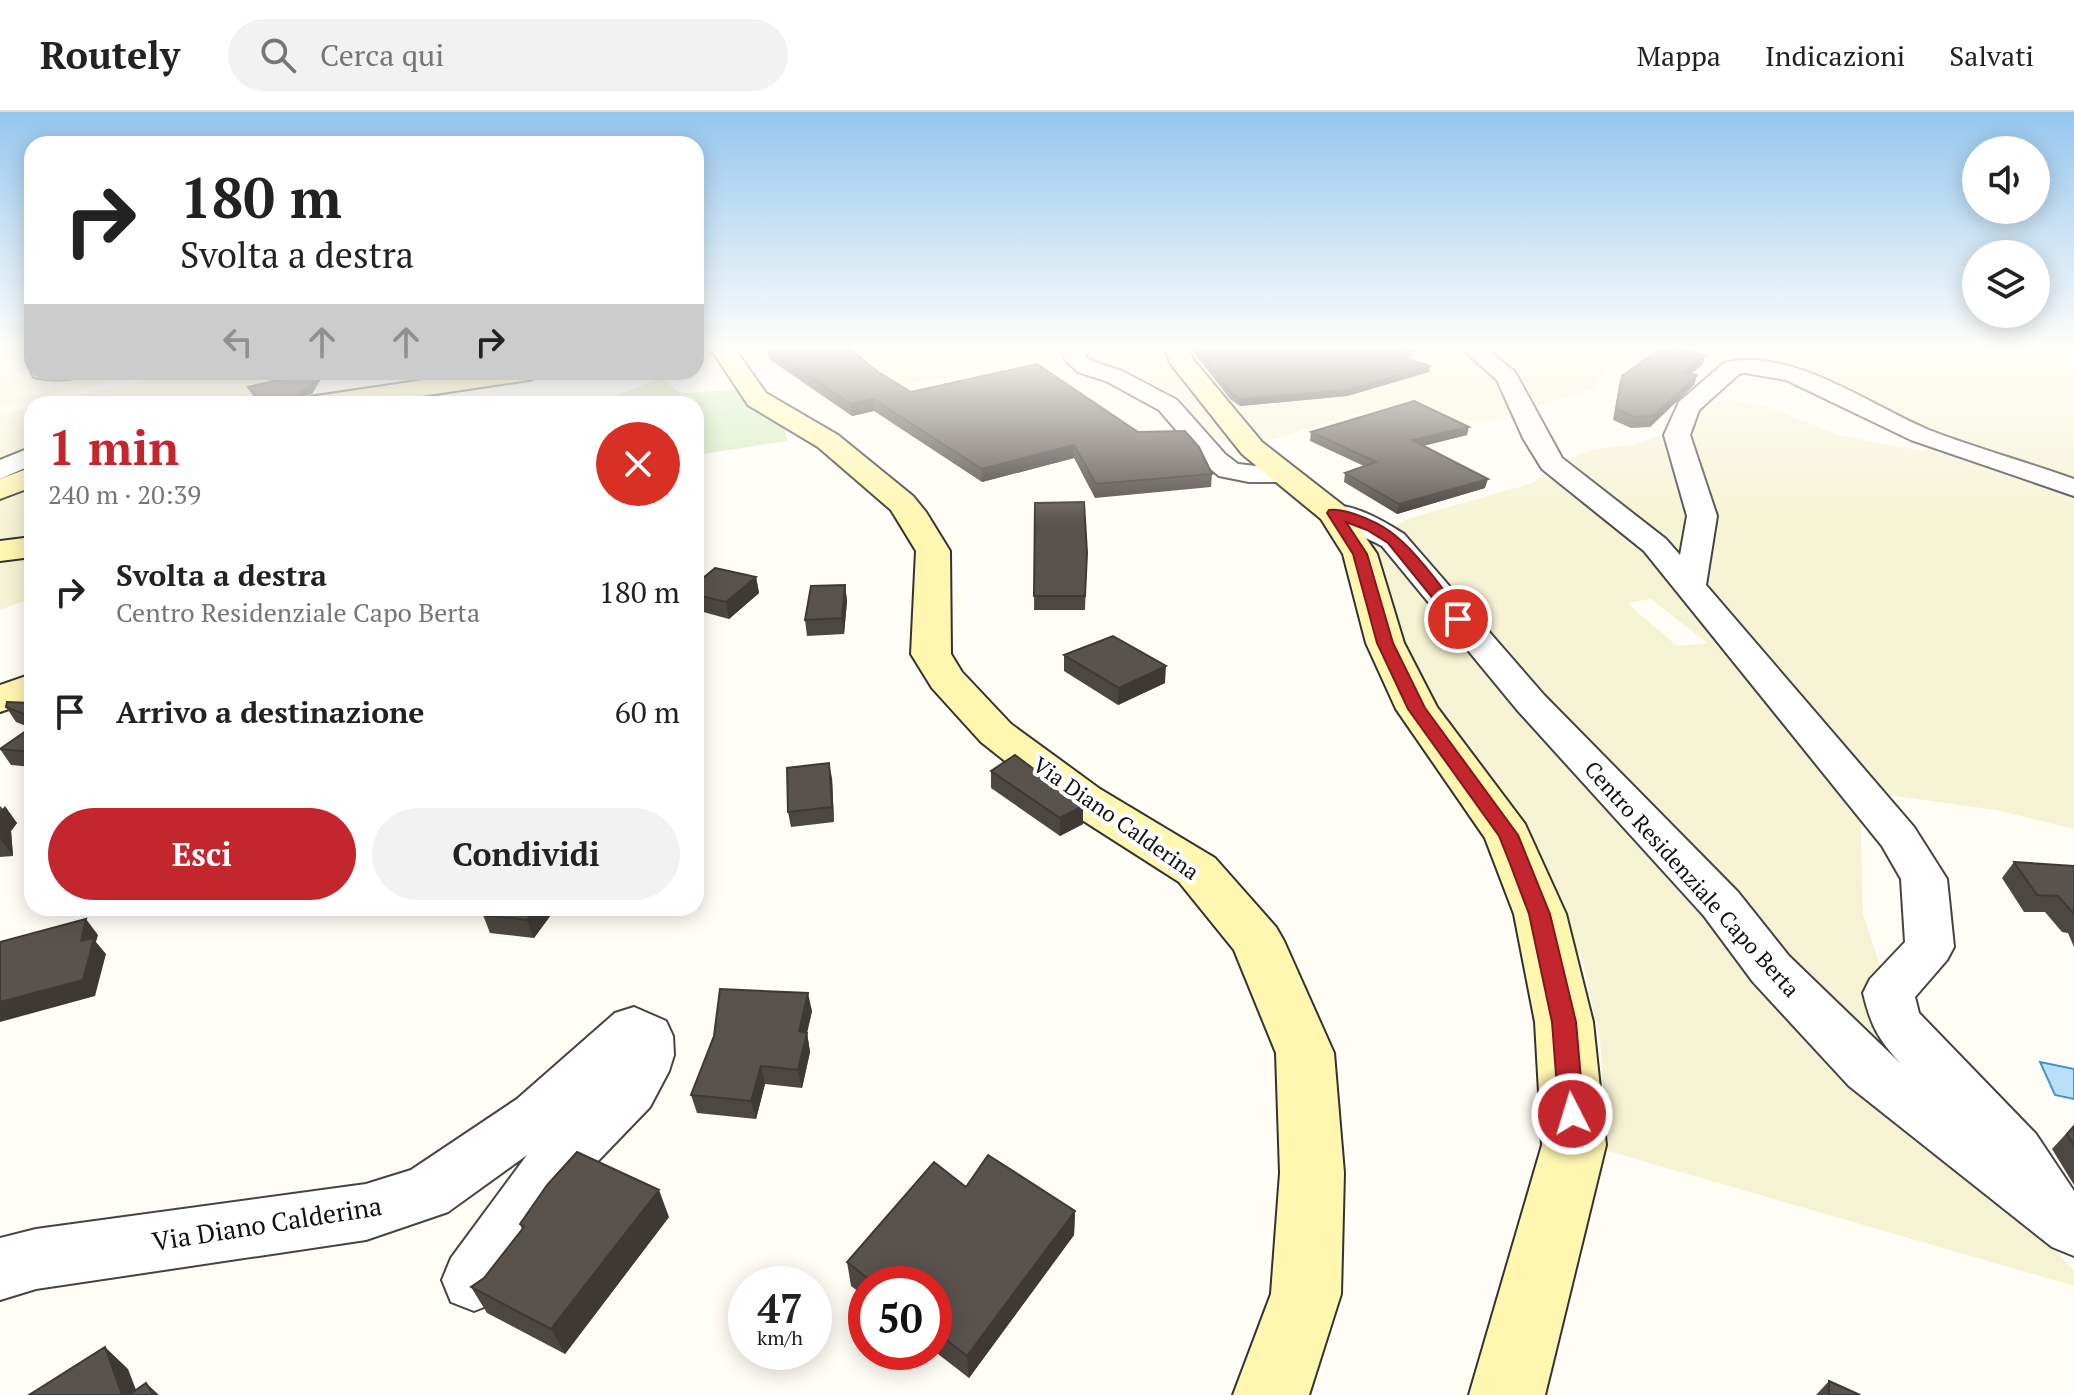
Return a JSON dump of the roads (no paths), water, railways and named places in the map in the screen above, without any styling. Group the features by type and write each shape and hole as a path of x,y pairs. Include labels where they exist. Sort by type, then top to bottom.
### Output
{"main road":[{"name":"Via Diano Calderina","path":"769,406 828,441 902,503 915,519 933,551 931,654 946,679 996,733 1084,800 1197,870 1257,941 1305,1053 1312,1173 1306,1294 1271,1395"},
{"path":"1218,406 1252,448 1283,476 1333,513 1360,554 1385,643 1417,709 1508,835 1540,914 1564,1022 1574,1145 1507,1395"},
{"path":"0,490 24,480"},
{"path":"0,551 24,548"},
{"path":"0,700 24,690"}],"street":[{"path":"1169,406 1216,460 1229,470 1283,476"},
{"path":"1521,406 1552,463 1655,545 1899,837 1924,879 1930,947 1888,993 1896,1023 2016,1152 2060,1216"},
{"path":"1689,406 1677,435 1702,516 1690,585"},
{"path":"1856,406 1884,420 2074,488"},
{"path":"0,471 24,459"},
{"path":"2006,465 2074,482"},
{"name":"Centro Residenziale Capo Berta","path":"1333,513 1372,527 1393,540 1531,703 1721,904 1771,969 1868,1070 2060,1216"},
{"name":"Via Diano Calderina","path":"0,1269 36,1259 366,1212 427,1193 537,1116 595,1060 634,1028 647,1036 648,1058 624,1100 579,1139 523,1207 474,1280"}],"water":[{"path":"2040,1062 2074,1069 2074,1099 2055,1095"}]}
